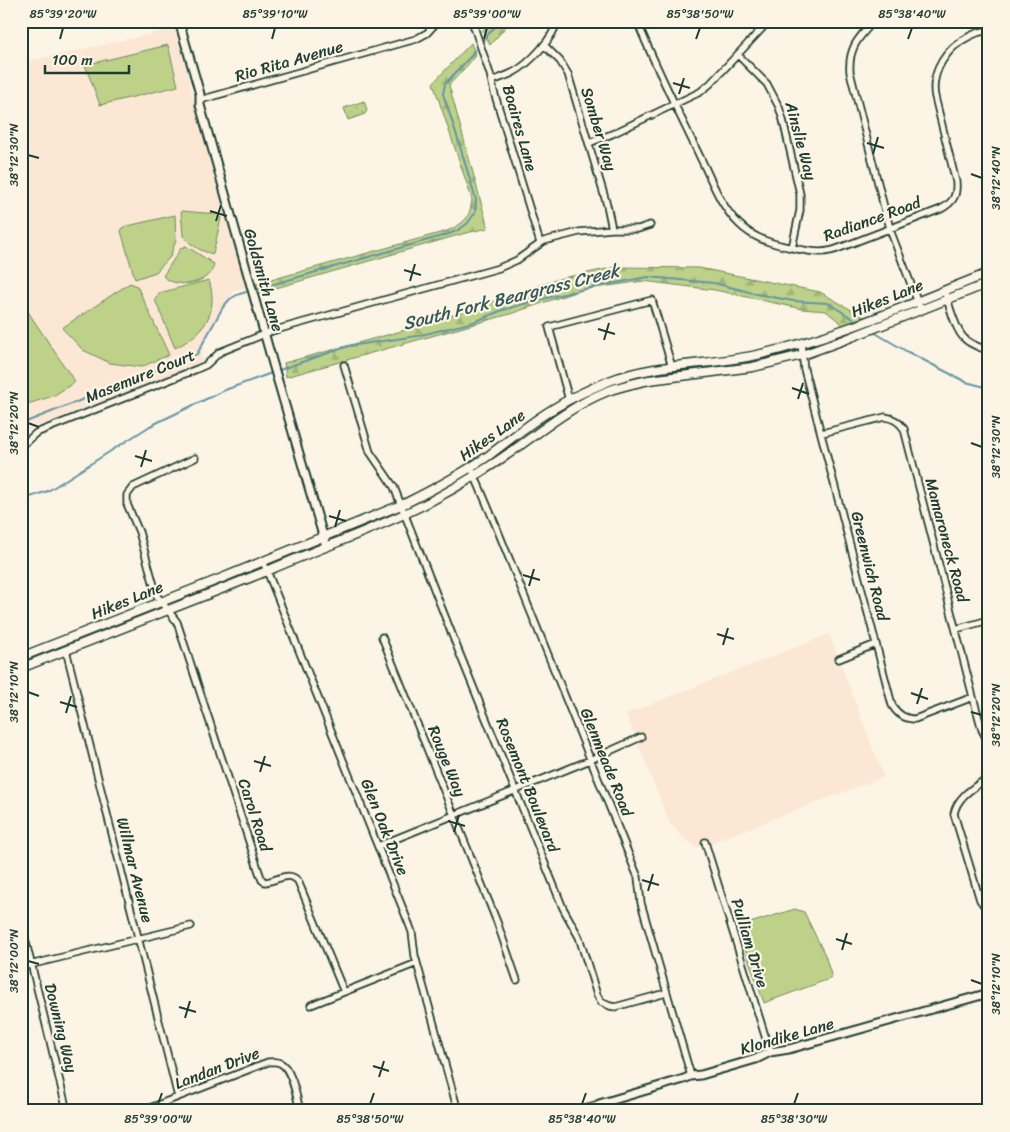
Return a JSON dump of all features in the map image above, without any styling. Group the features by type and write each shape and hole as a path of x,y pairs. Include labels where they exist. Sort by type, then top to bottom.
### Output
{"main road":[{"name":"Hikes Lane","path":"21,657 401,505 471,467 540,418 593,388 629,374 646,370 739,359 801,344 865,322 989,272"},
{"name":"Hikes Lane","path":"21,668 374,528 404,514 475,476 559,417 608,391 648,380 753,367 802,355 989,283"}],"street":[{"name":"Goldsmith Lane","path":"179,21 200,94 200,106 326,546"},
{"name":"Rio Rita Avenue","path":"200,100 416,39 427,33 438,21"},
{"name":"Boaires Lane","path":"472,21 492,81 540,243"},
{"path":"492,81 512,74 522,67 544,45 554,31 557,21"},
{"path":"589,143 612,134 706,88 770,21"},
{"path":"874,21 855,43 850,56 849,66 890,228 920,310"},
{"name":"Radiance Road","path":"638,22 675,104 732,218 744,229 772,244 819,252 833,250 945,207 954,198 956,182 935,97 934,78 942,61 958,43 973,34 989,30"},
{"name":"Somber Way","path":"544,45 568,74 612,229"},
{"name":"Ainslie Way","path":"738,55 766,84 779,106 783,120 800,194 800,210 792,248"},
{"name":"Masemure Court","path":"25,443 36,433 197,369 206,365 220,352 265,334 499,268 517,260 544,241 579,232 638,229 650,225"},
{"path":"944,290 958,331 962,337 971,344 989,351"},
{"path":"569,400 549,327 652,300 672,367"},
{"name":"Greenwich Road","path":"801,344 804,369 892,705 901,716 917,719 973,697"},
{"name":"Rosemont Boulevard","path":"344,365 370,452 394,487 563,908 579,936 599,999 605,1004 615,1006 666,993"},
{"name":"Mamaroneck Road","path":"822,433 885,417 895,420 904,428 973,697 982,730 989,743"},
{"path":"988,433 989,442"},
{"path":"168,609 157,596 139,532 127,504 127,495 130,489 139,484 195,458"},
{"name":"Glenmeade Road","path":"471,467 638,877 641,903 692,1076"},
{"name":"Glen Oak Drive","path":"263,561 410,924 415,956 458,1111"},
{"name":"Carol Road","path":"168,609 177,622 260,876 265,882 290,875 296,878 344,992"},
{"path":"956,629 989,620"},
{"name":"Rouge Way","path":"382,637 497,922 517,980"},
{"path":"839,659 876,644"},
{"name":"Willmar Avenue","path":"66,650 178,1097"},
{"path":"378,846 590,760 641,737"},
{"path":"989,777 960,799 954,814 980,900 984,907 989,909"},
{"name":"Pulliam Drive","path":"705,842 770,1052"},
{"name":"Downing Way","path":"21,922 67,1111"},
{"path":"21,967 191,926"},
{"path":"311,1005 417,963"},
{"name":"Klondike Lane","path":"600,1108 692,1076 756,1059 770,1052 789,1050 989,993"},
{"name":"Landan Drive","path":"142,1111 268,1062 275,1061 288,1069 300,1111"},
{"path":"573,1111 600,1108"}],"shaded area":[{"path":"177,28 192,94 233,244 247,287 234,290 203,343 202,362 21,433 21,63"},
{"path":"829,634 884,777 697,848 681,836 669,822 626,714"}],"green space":[{"path":"491,21 511,21 490,45 483,30"},
{"path":"471,43 476,56 449,85 488,228 259,293 256,284 447,231 465,220 470,211 472,199 433,83"},
{"path":"168,45 178,86 100,105 85,65"},
{"path":"364,101 367,110 365,114 348,120 344,108"},
{"path":"181,211 217,214 221,218 213,254 196,248 183,236"},
{"path":"175,215 176,240 170,257 156,272 135,279 121,231 123,227"},
{"path":"186,246 214,264 209,274 200,280 183,284 175,283 163,276 181,248"},
{"path":"617,267 699,268 820,292 864,317 843,325 826,311 802,309 715,290 643,281 581,290 510,314 286,377 284,363 420,326 562,278"},
{"path":"209,280 212,303 207,321 194,336 175,348 155,300 159,293"},
{"path":"130,283 137,286 169,355 141,367 110,363 83,350 62,328"},
{"path":"21,308 26,308 75,382 53,396 21,406"},
{"path":"795,909 804,912 825,955 832,978 764,1003 737,927"}],"waterway":[{"path":"483,40 500,21"},
{"path":"257,289 449,234 467,224 475,213 476,200 443,94 445,84 471,56 474,50"},
{"name":"South Fork Beargrass Creek","path":"21,500 48,491 150,426 225,390 349,346 417,336 474,322 500,311 530,302 594,287 648,277 714,283 793,301 828,303 858,322"},
{"path":"21,424 197,354 223,307 230,299 246,292"},
{"name":"South Fork Beargrass Creek","path":"872,331 966,382 989,388"}]}
